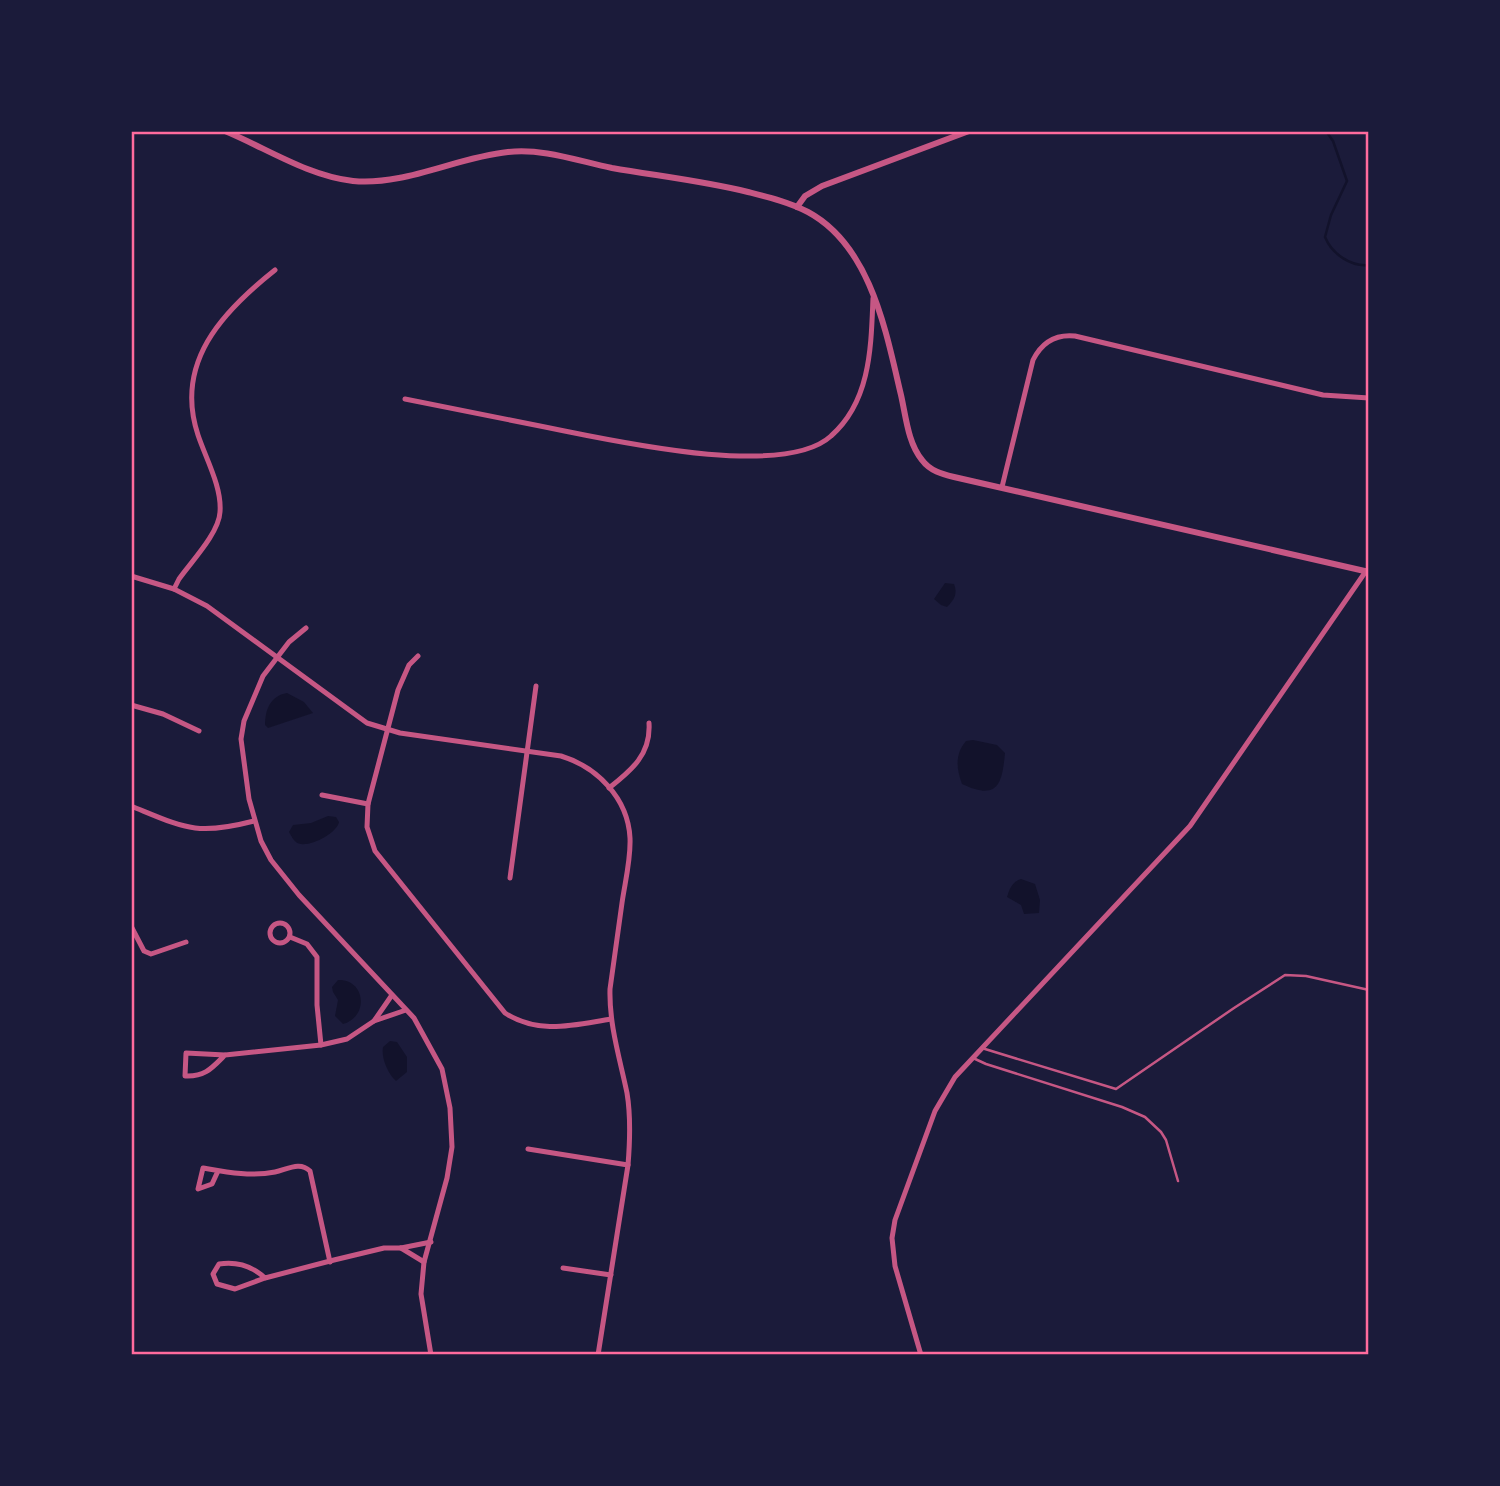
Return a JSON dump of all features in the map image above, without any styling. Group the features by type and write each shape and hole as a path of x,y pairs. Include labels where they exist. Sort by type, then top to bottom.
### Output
{"street":[{"path":"225,131 318,172 352,181 385,180 488,155 526,151 700,182 797,207 818,218 844,243 873,298 884,327 912,441 921,460 937,472 1367,571 1190,826 955,1077 941,1099 893,1228 895,1266 921,1355"},
{"path":"797,207 805,196 822,186 969,131"},
{"path":"174,589 218,524 220,512 215,484 197,431 192,406 192,375 211,335 233,307 275,270"},
{"path":"405,399 670,451 744,455 774,454 809,448 826,440 837,430 862,388 871,354 873,298"},
{"path":"1002,488 1033,360 1043,345 1058,336 1075,336 1323,396 1369,398"},
{"path":"131,576 174,589 207,606 355,716 387,731 573,760 595,773 624,810 630,848 610,989 611,1019 630,1116 628,1165 598,1355"},
{"path":"306,628 274,656 263,676 242,731 249,800 254,821 271,860 285,879 406,1010 423,1032 442,1069 450,1108 452,1147 424,1262 421,1294 431,1355"},
{"path":"418,656 403,675 368,804 370,839 381,860 505,1013 525,1024 549,1028 611,1019"},
{"path":"510,878 536,686"},
{"path":"131,705 163,714 199,731"},
{"path":"609,788 630,772 643,755 650,733 649,723"},
{"path":"322,795 368,804"},
{"path":"131,806 191,829 218,829 254,821"},
{"path":"131,926 144,951 151,954 186,942"},
{"path":"290,937 307,943 317,957 317,1023 321,1045"},
{"path":"374,1021 392,995"},
{"path":"226,1055 207,1073 198,1077 185,1076 186,1053 226,1055 321,1045 347,1039 374,1021 406,1010"},
{"path":"528,1149 628,1165"},
{"path":"218,1171 212,1184 198,1189 203,1168 255,1174 305,1166 310,1171 330,1262"},
{"path":"265,1278 257,1270 235,1262 219,1264 214,1274 217,1284 235,1289 265,1278 384,1248 401,1248 431,1242"},
{"path":"401,1248 424,1262"},
{"path":"563,1268 611,1275"}],"lane":[{"path":"983,1048 1116,1089 1286,975 1306,976 1369,990"},
{"path":"974,1058 1134,1111 1144,1117 1166,1140 1178,1181"}],"shaded area":[{"path":"945,583 954,584 956,591 947,607 934,599"},
{"path":"287,693 304,702 313,713 268,728 265,725 267,709 276,697"},
{"path":"966,741 997,745 1005,753 1000,781 991,790 983,791 962,784 958,756"},
{"path":"328,816 336,817 339,822 329,834 306,844 293,840 289,832 293,825 311,823"},
{"path":"1021,879 1035,884 1040,900 1039,913 1024,914 1021,905 1007,897 1015,882"},
{"path":"338,980 354,985 361,999 357,1014 343,1024 335,1016 338,1000 332,987"},
{"path":"390,1041 397,1042 407,1057 407,1072 396,1081 383,1056 383,1047"}],"waterway":[{"path":"1326,131 1333,141 1347,181 1331,215 1325,237 1332,249 1349,262 1369,265"},
{"path":"1278,1355 1289,1355"}]}
